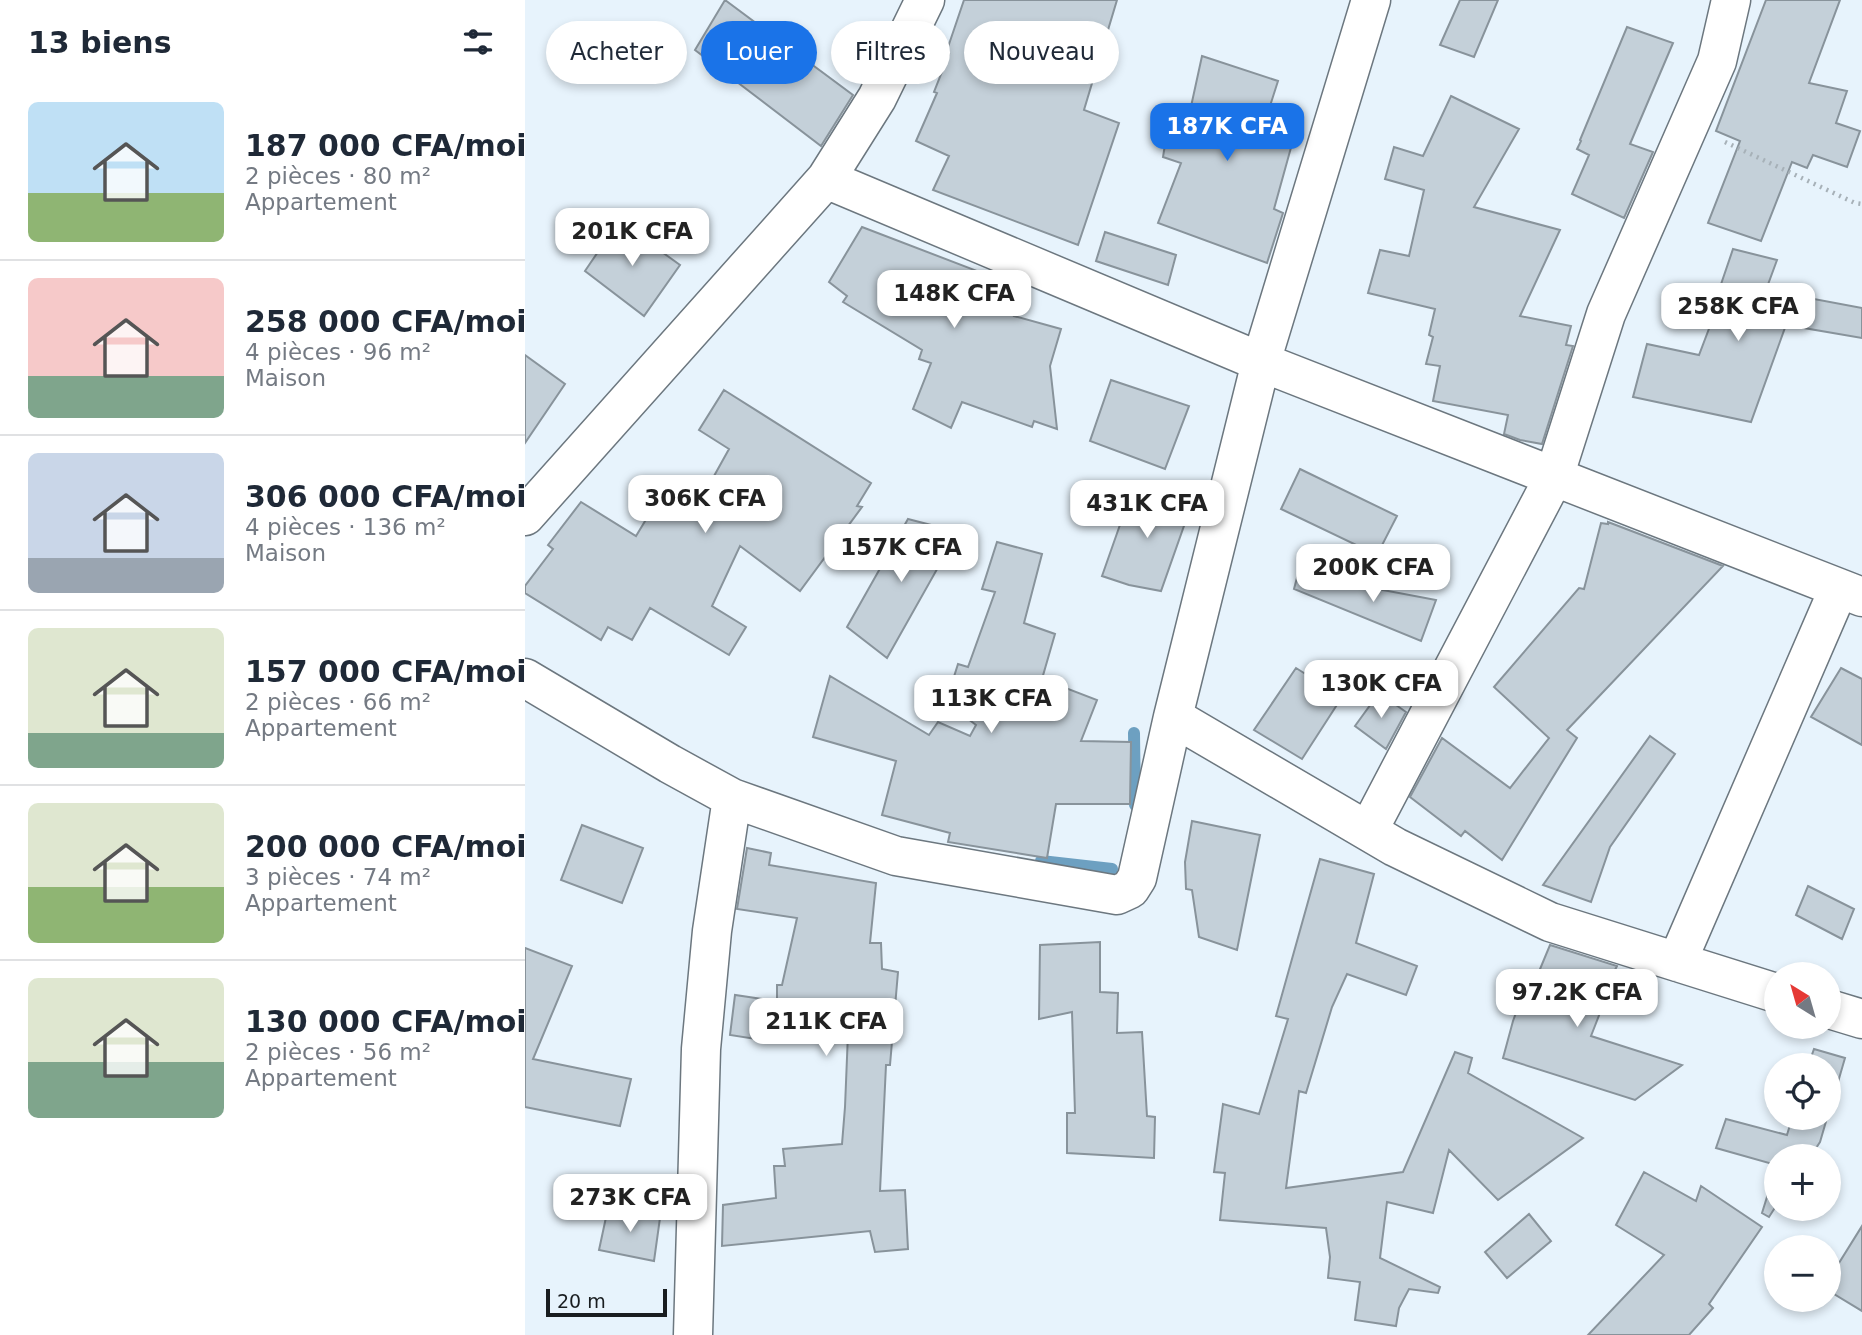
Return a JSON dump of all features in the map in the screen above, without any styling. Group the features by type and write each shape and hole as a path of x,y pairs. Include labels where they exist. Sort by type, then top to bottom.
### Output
{"street":[{"path":"525,516 826,179 877,98 925,0"},
{"path":"525,678 732,798 896,856 1117,895 1130,889 1137,878 1173,717 1261,362 1371,0"},
{"path":"1368,831 1554,477 1606,314 1717,61 1731,0"},
{"path":"826,179 1261,362 1851,593 1677,962"},
{"path":"1173,717 1395,848 1550,922 1764,989"},
{"path":"693,1335 701,1049 712,931 732,798"},
{"path":"1841,1013 1862,1019"}],"path":[{"path":"1689,125 1862,204"}],"building":[{"path":"725,0 753,21 712,21"},
{"path":"964,0 1117,0 1111,21 964,21 964,84 1092,84 1084,110 1119,123 1078,245 933,190 949,156 916,141 937,93 934,92 937,84 950,84 950,41"},
{"path":"1460,0 1498,0 1474,57 1440,45"},
{"path":"1766,0 1840,0 1809,83 1847,91 1836,123 1860,131 1847,167 1813,155 1807,168 1792,162 1761,241 1708,223 1740,141 1716,131"},
{"path":"1627,27 1673,43 1630,144 1653,152 1624,218 1572,194 1589,155 1577,149"},
{"path":"701,40 701,55 695,50"},
{"path":"1202,56 1278,81 1261,134 1292,144 1274,209 1283,213 1267,263 1158,223 1181,163 1163,157 1169,120 1187,125"},
{"path":"817,68 831,79 831,84 838,84 853,95 821,146 740,84 817,84"},
{"path":"1451,96 1519,129 1474,207 1560,230 1520,316 1571,326 1566,345 1573,346 1542,444 1504,434 1508,415 1433,401 1440,366 1426,364 1433,337 1429,335 1435,309 1368,293 1380,250 1409,256 1424,190 1385,179 1394,147 1423,156"},
{"path":"619,221 680,265 644,316 585,271"},
{"path":"862,227 1024,289 1014,316 1061,329 1050,366 1057,429 1034,421 1032,427 962,402 951,428 913,409 931,363 919,359 922,350 843,302 847,296 829,282"},
{"path":"1105,232 1176,255 1168,285 1096,261"},
{"path":"1733,249 1777,260 1766,290 1862,308 1862,338 1786,325 1751,422 1633,397 1647,344 1699,355 1721,297 1717,296"},
{"path":"525,355 565,384 525,443"},
{"path":"1111,380 1189,406 1165,469 1090,441"},
{"path":"724,390 871,483 857,506 862,507 800,591 740,546 712,606 746,627 729,655 650,608 632,640 608,627 601,640 525,593 525,586 553,549 548,545 581,502 636,536 656,503 670,515 683,493 699,503 729,449 699,430"},
{"path":"1300,469 1397,516 1377,555 1281,509"},
{"path":"1134,485 1191,506 1161,591 1102,576"},
{"path":"908,519 958,532 887,658 847,627"},
{"path":"1608,522 1723,566 1567,730 1577,738 1502,860 1465,831 1461,836 1410,797 1442,738 1510,788 1549,738 1494,687 1579,588 1584,589 1601,523"},
{"path":"997,542 1042,554 1024,623 1055,634 1042,679 1097,700 1081,741 1131,742 1130,804 1056,804 1047,858 948,842 950,833 882,815 896,761 813,737 830,676 929,735 938,722 970,736 976,725 946,702 958,664 968,667 995,592 982,589"},
{"path":"1298,574 1436,600 1421,641 1294,589"},
{"path":"1296,668 1342,697 1302,759 1254,730"},
{"path":"1841,668 1862,679 1862,745 1811,717"},
{"path":"1379,693 1406,712 1386,749 1355,726"},
{"path":"1650,736 1675,754 1610,847 1591,902 1543,885"},
{"path":"1192,821 1260,835 1237,950 1199,937 1192,890 1186,889 1185,862"},
{"path":"582,825 643,848 622,903 561,880"},
{"path":"747,848 771,853 769,865 876,883 870,943 881,943 882,969 898,972 890,1065 886,1065 880,1191 905,1190 908,1249 875,1252 870,1231 722,1246 723,1205 776,1198 774,1166 785,1166 783,1149 842,1144 845,1107 848,1033 770,1034 769,1041 730,1035 735,995 777,1001 777,985 782,985 797,918 737,909"},
{"path":"1320,859 1374,874 1356,943 1417,966 1406,995 1347,974 1332,1007 1306,1093 1299,1091 1286,1188 1403,1172 1455,1052 1472,1058 1468,1073 1583,1138 1498,1200 1449,1150 1433,1213 1387,1202 1380,1258 1440,1287 1438,1293 1409,1289 1399,1308 1396,1326 1355,1320 1360,1282 1328,1278 1330,1257 1326,1228 1220,1220 1225,1173 1214,1172 1223,1104 1259,1114 1288,1019 1276,1016"},
{"path":"1808,886 1854,909 1842,939 1796,915"},
{"path":"1100,942 1100,992 1118,993 1117,1033 1142,1032 1147,1116 1155,1117 1154,1158 1067,1153 1067,1113 1075,1113 1072,1012 1039,1019 1040,945"},
{"path":"1550,945 1617,966 1600,998 1605,1000 1591,1036 1682,1065 1635,1100 1503,1058 1531,972 1538,974"},
{"path":"525,948 572,966 533,1059 631,1079 620,1126 525,1107"},
{"path":"1726,1119 1787,1135 1788,1130 1824,1130 1819,1144 1764,1144 1764,1162 1716,1148"},
{"path":"1644,1172 1696,1201 1701,1186 1762,1227 1709,1304 1713,1308 1689,1335 1588,1335 1664,1255 1616,1225"},
{"path":"608,1208 660,1218 654,1261 599,1250"},
{"path":"1529,1214 1551,1241 1507,1278 1485,1252"},
{"path":"1862,1226 1862,1311 1841,1298 1841,1260"}],"waterway":[{"path":"1134,733 1135,805"},
{"path":"1041,861 1112,869"}]}
